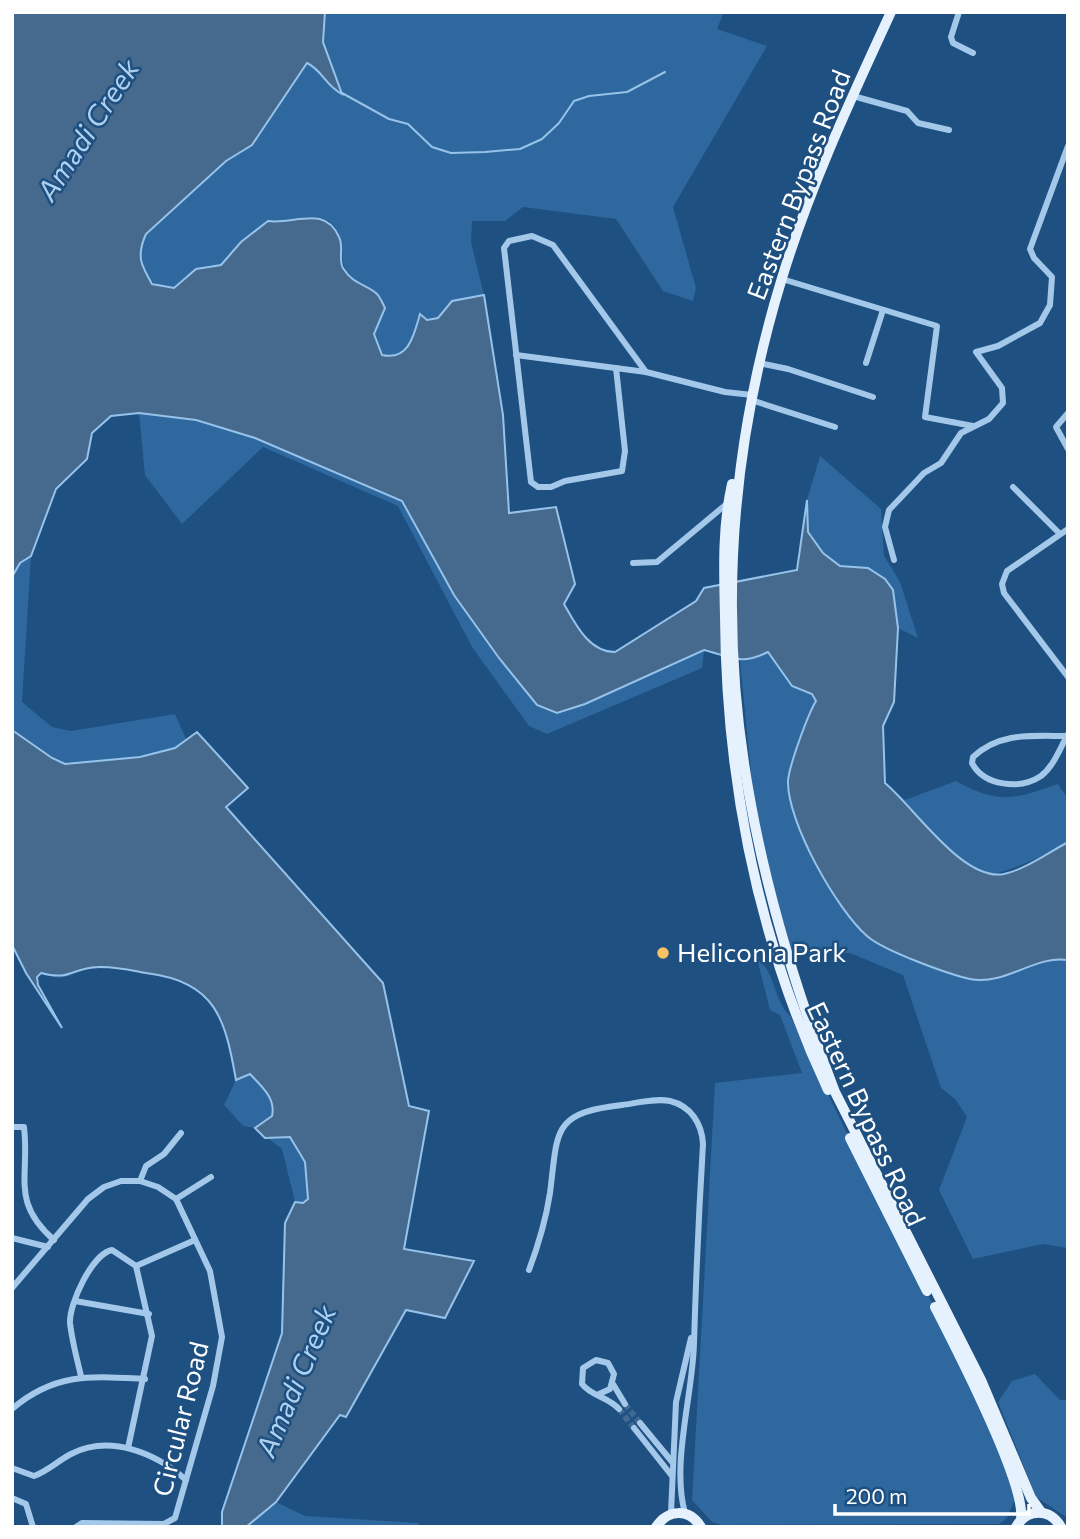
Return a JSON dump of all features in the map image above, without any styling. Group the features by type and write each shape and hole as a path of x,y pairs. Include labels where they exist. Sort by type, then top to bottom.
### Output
{"main road":[{"name":"Eastern Bypass Road","path":"891,12 853,96 782,279 759,363 729,502 729,694 738,804 755,886 790,1000 855,1148 988,1418 1021,1500 1019,1523"},
{"name":"Eastern Bypass Road","path":"728,547 740,458"},
{"name":"Eastern Bypass Road","path":"729,694 748,801 779,934 820,1052 841,1104 981,1380 1031,1498 1041,1512"},
{"path":"1019,1523 1041,1512 1054,1517 1061,1527"},
{"path":"656,1526 671,1513 685,1514 701,1526"}],"street":[{"path":"959,12 951,37 953,43 973,53"},
{"path":"853,96 907,111 918,122 949,130"},
{"path":"894,560 885,527 889,510 924,473 941,463 961,433 996,413 1005,396 1002,387 976,352 1004,343 1040,323 1050,305 1052,277 1034,258 1030,249 1068,146"},
{"path":"1057,174 1068,178"},
{"path":"616,368 625,451 622,471 538,487 531,482 516,355 505,248 509,241 517,237 532,236 553,245 646,372"},
{"path":"782,279 937,326 925,417 973,426"},
{"path":"866,363 883,310"},
{"path":"516,355 646,372 752,398 835,427"},
{"path":"759,363 788,369 873,397"},
{"path":"1068,413 1056,427 1068,449"},
{"path":"1013,487 1060,534"},
{"path":"633,563 657,562 729,502"},
{"path":"1068,528 1007,571 1002,584 1004,593 1068,677"},
{"path":"1067,735 1048,768 1029,781 998,783 981,775 972,764 973,757 991,743 1014,736 1067,735"},
{"path":"529,1270 547,1208 556,1141 567,1123 591,1108 661,1101 678,1104 694,1116 702,1133 693,1329 682,1476 685,1514"},
{"path":"12,1127 24,1127 27,1207 38,1226 54,1240"},
{"path":"140,1181 142,1170 164,1154 181,1133"},
{"path":"12,1288 88,1199 104,1187 121,1181 140,1181 158,1187 176,1199 211,1177"},
{"name":"Circular Road","path":"76,1527 82,1523 171,1522 186,1480 222,1353 221,1322 210,1271 176,1199"},
{"path":"12,1238 48,1247"},
{"path":"136,1266 195,1240"},
{"path":"81,1376 70,1322 75,1301 85,1278 106,1252 115,1251 136,1266 152,1336 145,1379 128,1448"},
{"path":"75,1301 149,1314"},
{"path":"671,1513 676,1402 693,1329"},
{"path":"596,1360 608,1363 614,1373 613,1384 622,1407 600,1394 589,1392 582,1384 581,1373 586,1364 596,1360"},
{"path":"12,1409 41,1388 81,1376 145,1379"},
{"path":"600,1394 613,1384"},
{"path":"673,1479 637,1425 674,1463 682,1476"},
{"path":"12,1468 34,1476 89,1446 128,1448 156,1459 186,1480"},
{"path":"12,1498 26,1504 33,1527"}],"shaded area":[{"path":"296,12 724,12 717,29 767,46 673,207 696,288 693,301 663,291 616,219 523,207 505,221 472,221 471,242 484,295 452,301 438,318 427,320 420,315 409,345 404,351 391,356 382,355 374,334 377,294 349,275 342,257 341,239 330,222 322,218 299,219 261,232 240,244 221,265 210,265 186,276 174,288 148,279 137,262 133,242"},
{"path":"139,413 196,420 255,438 402,501 454,595 499,658 537,705 557,713 585,704 695,652 747,637 767,636 819,702 806,782 1068,937 1068,1248 1043,1244 973,1259 939,1190 967,1117 955,1099 941,1088 903,975 850,953 791,955 754,804 740,661 704,650 702,668 547,734 529,726 472,647 398,506 263,447 182,524 145,475"},
{"path":"820,456 881,509 884,556 900,582 918,638 898,628 893,590 868,568 840,566 823,553 808,532 807,500"},
{"path":"31,556 22,702 52,727 71,731 175,714 186,739 175,748 141,757 65,764 12,730 12,577 20,563"},
{"path":"956,781 984,794 1007,797 1058,784 1068,799 1068,842 1016,867 991,875 960,880 885,783 905,800"},
{"path":"12,909 195,978 305,1121 318,1226 262,1393 282,1333 285,1223 295,1202 282,1149 255,1128 243,1126 224,1105 236,1080 228,1034 206,996 167,975 119,968 81,969 69,976 58,978 41,973 37,977 38,985 62,1028 26,973 12,945"},
{"path":"757,959 768,971 781,1003 791,1017 896,1235 954,1344 1009,1473 1015,1499 1007,1518 999,1524 721,1525 712,1522 692,1500 715,1083 802,1073 780,1015 770,1010"},
{"path":"1035,1374 1060,1400 1068,1400 1068,1518 1036,1497 998,1402 1012,1381"},
{"path":"276,1502 305,1516 419,1523 419,1527 246,1527"}],"water":[{"name":"Amadi Creek","path":"12,12 325,12 323,42 342,94 307,63 252,145 226,161 146,234 141,248 141,260 152,284 174,288 196,269 221,265 241,242 268,221 317,218 333,227 340,241 341,261 347,274 378,295 385,308 374,334 382,355 398,354 409,345 420,314 427,320 438,318 452,301 484,295 503,415 509,513 556,507 575,584 564,604 584,636 606,651 615,652 696,601 704,588 797,570 807,500 808,532 823,553 840,566 868,568 885,579 893,590 898,628 894,702 883,726 885,783 956,855 972,867 988,873 1004,874 1020,868 1068,842 1068,960 1043,962 996,978 970,979 901,955 875,942 855,924 816,864 796,819 790,798 788,781 792,764 816,701 812,694 792,686 768,652 743,659 704,650 585,704 557,713 537,705 454,595 402,501 255,438 196,420 139,413 111,416 92,433 87,459 56,489 31,556 20,563 12,577"},
{"name":"Amadi Creek","path":"12,730 65,764 140,757 175,748 197,732 248,788 226,807 383,983 409,1106 429,1111 404,1249 474,1261 445,1318 406,1310 346,1417 340,1415 276,1502 246,1527 222,1527 222,1512 282,1333 285,1223 295,1202 303,1203 308,1199 305,1162 290,1137 265,1138 255,1128 272,1116 270,1098 250,1074 236,1080 221,1021 202,994 188,985 170,978 110,967 89,968 59,976 41,973 37,977 38,985 62,1028 26,973 12,945"}],"waterway":[{"path":"342,93 389,119 408,124 432,147 451,153 485,152 520,149 542,139 559,123 574,101 589,96 627,92 665,72"}],"tunnel":[{"path":"625,1404 640,1423"},
{"path":"619,1409 634,1428"}],"place":[{"name":"Heliconia Park","path":"663,953"}]}
